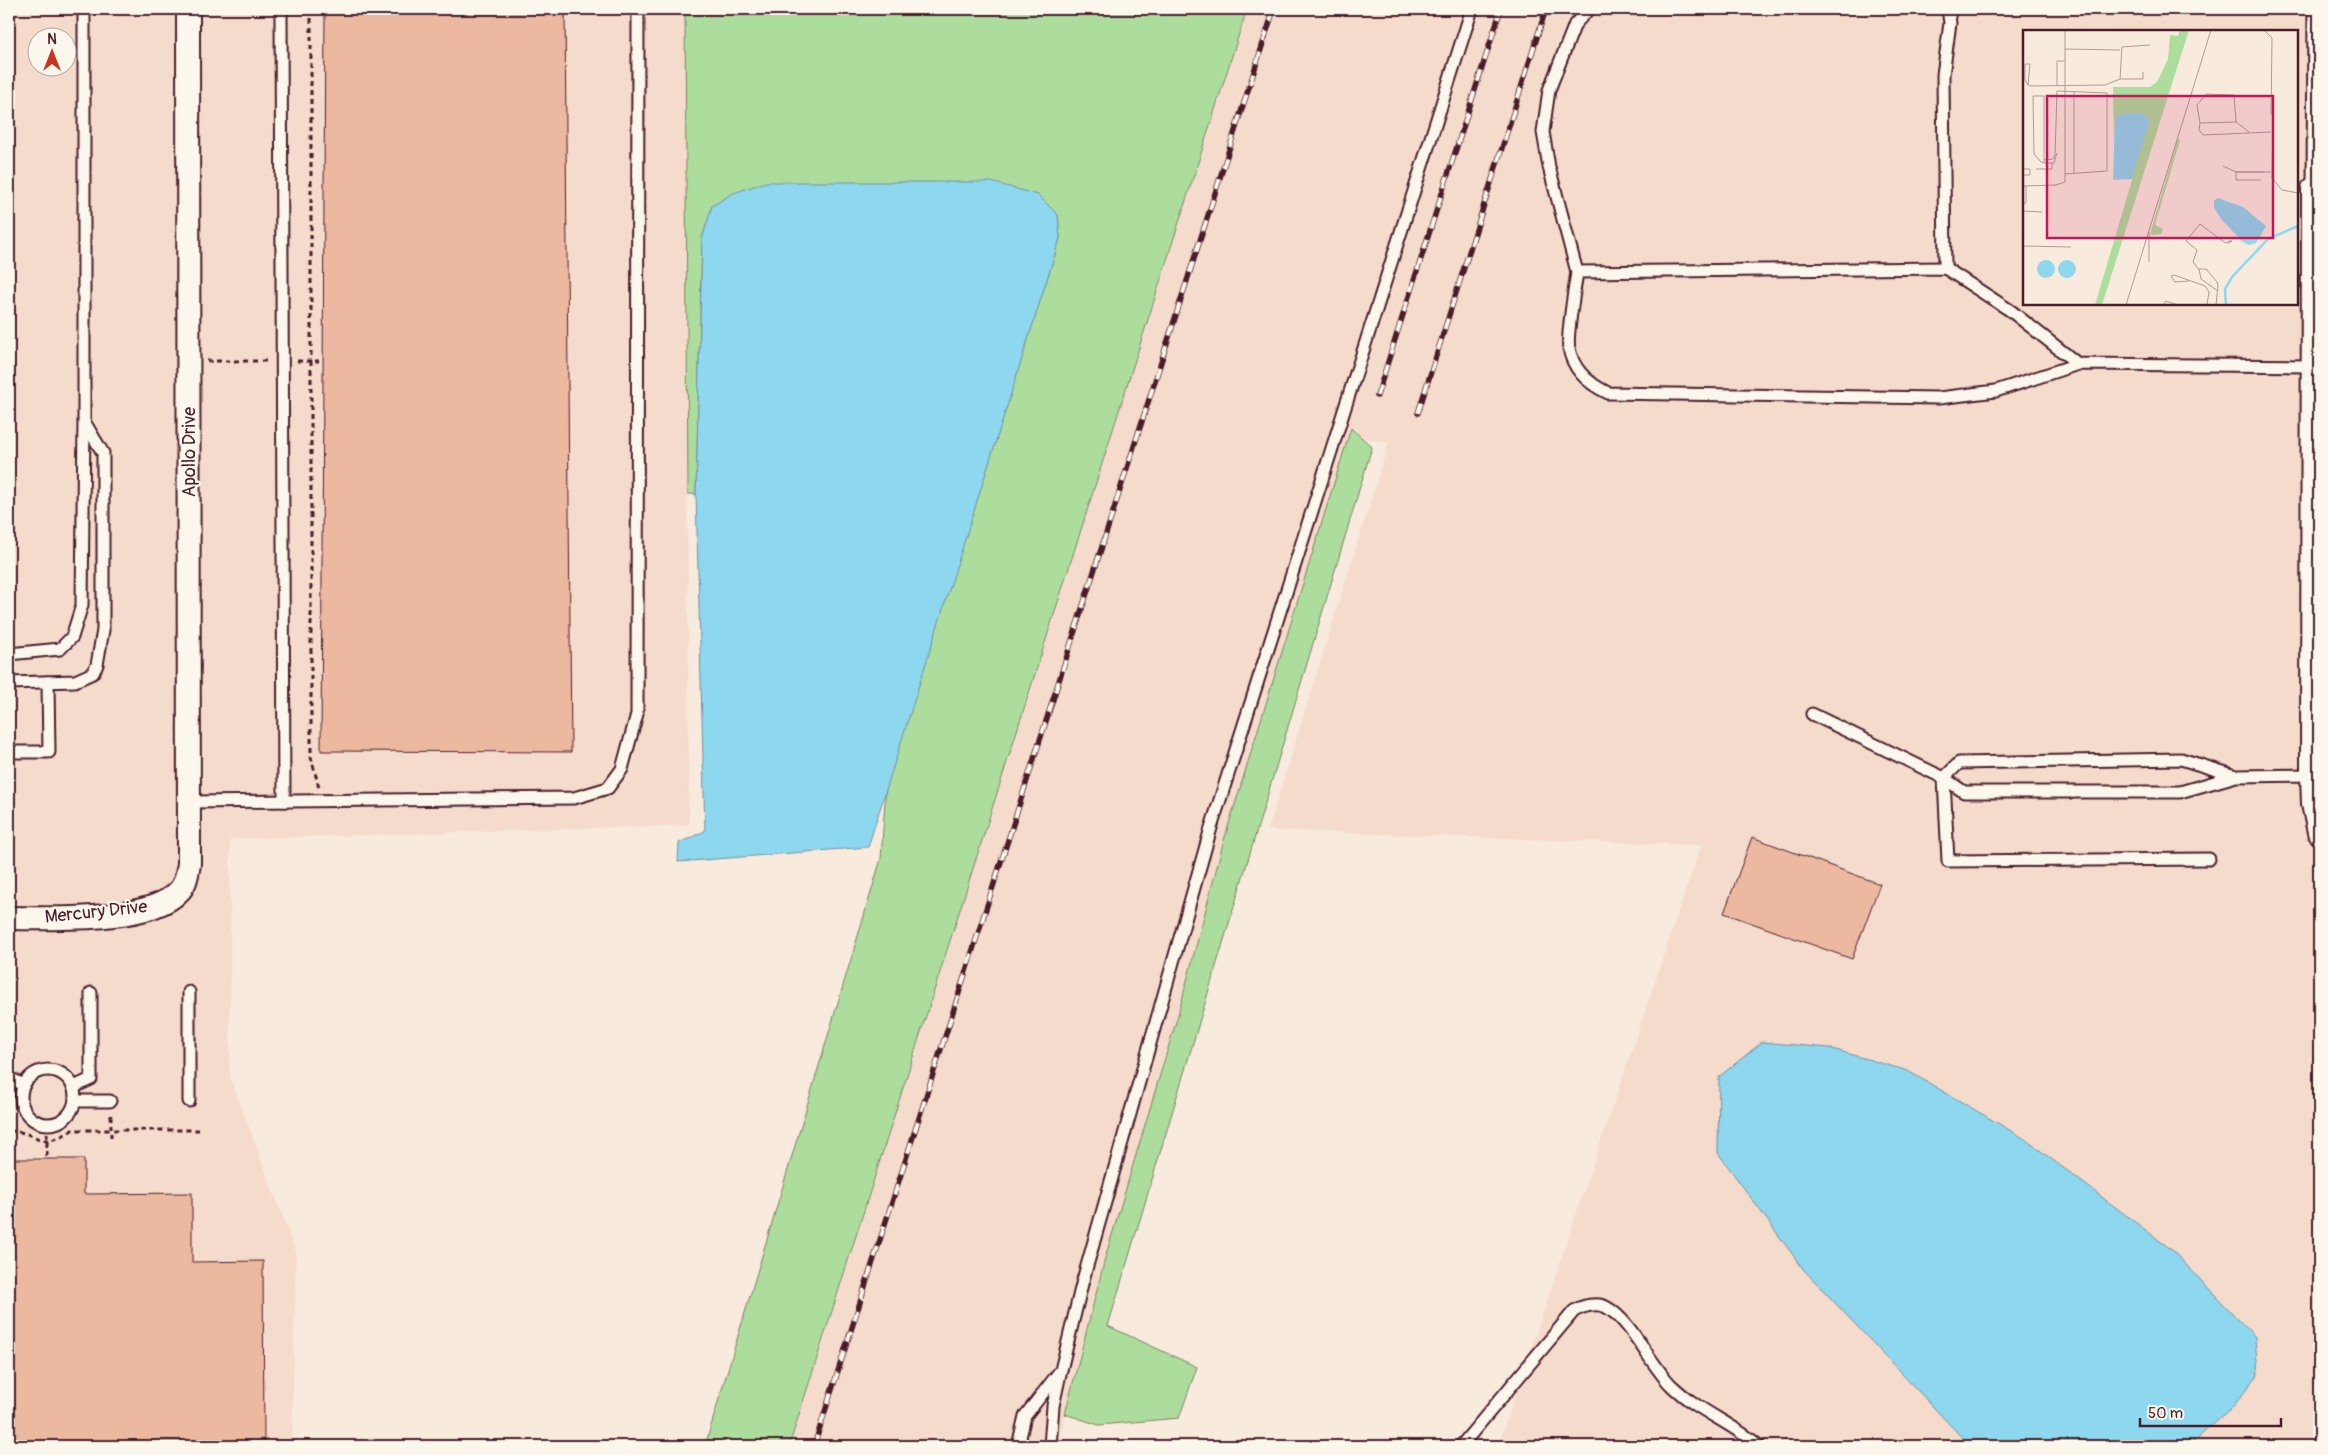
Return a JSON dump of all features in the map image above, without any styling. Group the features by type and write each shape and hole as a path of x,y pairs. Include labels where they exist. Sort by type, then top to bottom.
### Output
{"street":[{"name":"Apollo Drive","path":"178,892 185,882 189,864 190,802 188,9"},
{"path":"2316,190 2312,775 2313,804 2319,832"},
{"name":"Mercury Drive","path":"9,918 92,917 131,913 150,909 165,902 178,892"}],"lane":[{"path":"9,654 60,649 72,637 82,605 84,9"},
{"path":"281,9 284,801"},
{"path":"190,802 574,798 608,788 622,769 637,714 638,9"},
{"path":"1050,1446 1053,1406 1084,1280 1211,828 1472,9"},
{"path":"1588,9 1575,24 1549,90 1543,132 1549,167 1577,272 1568,348 1578,369 1589,384 1608,393 1939,398 1996,391 2078,364 2314,366"},
{"path":"1946,268 1943,75 1950,23 1948,9"},
{"path":"2314,9 2316,190"},
{"path":"1577,272 1946,268 2011,312 2078,364"},
{"path":"9,684 75,681 93,673 97,665 103,630 102,453 84,421"},
{"path":"9,752 49,752 48,682"},
{"path":"1812,714 1944,778 1964,792 2180,792 2236,776 2312,775"},
{"path":"2209,859 1948,861 1944,778 1960,763 2181,759 2236,776"},
{"path":"189,992 189,1101"},
{"path":"74,1087 91,1079 91,993"},
{"path":"45,1070 62,1073 74,1087 75,1101 71,1112 64,1119 47,1124 30,1118 21,1102 24,1085 29,1077 45,1070"},
{"path":"9,1078 24,1085"},
{"path":"75,1101 110,1101"},
{"path":"9,1102 21,1102"},
{"path":"1461,1446 1574,1311 1583,1306 1605,1306 1618,1315 1671,1385 1700,1408 1743,1432 1760,1446"},
{"path":"1018,1446 1025,1416 1061,1370"}],"path":[{"path":"311,9 311,756 323,800"},
{"path":"189,361 319,360"},
{"path":"110,1101 111,1142"},
{"path":"47,1124 48,1159"},
{"path":"9,1131 23,1131 39,1140 47,1141 72,1130 199,1130"}],"shaded area":[{"path":"9,9 685,9 689,825 230,839 230,1077 296,1252 292,1446 9,1446"},
{"path":"1248,9 2319,9 2319,1446 1498,1446 1701,845 1268,830 1389,442 1355,437 1358,428 1351,428 1224,840 1178,1015 1082,1342 1058,1446 790,1446"}],"green space":[{"path":"685,9 1247,9 789,1446 705,1446 881,859 886,786 1060,238 1058,215 712,206 702,239 696,494 688,494"},
{"path":"1351,428 1372,447 1108,1326 1197,1367 1179,1418 1099,1425 1065,1414 1106,1255 1178,1015 1224,840"}],"water":[{"path":"766,182 991,182 1038,195 1058,215 1060,238 868,847 678,862 679,843 705,831 696,494 702,239 712,206 733,193"},
{"path":"1762,1042 1829,1048 1908,1071 2025,1139 2172,1250 2255,1337 2258,1375 2231,1409 2194,1441 2191,1446 1970,1446 1804,1270 1718,1153 1719,1077"}],"building":[{"path":"325,9 565,9 571,752 321,751"},
{"path":"1752,837 1880,884 1852,959 1724,913"},
{"path":"9,1159 84,1159 84,1194 192,1193 192,1262 263,1261 264,1446 9,1446"}],"railway":[{"path":"814,1446 1274,9"},
{"path":"1377,396 1501,9"},
{"path":"1418,413 1546,9"}]}
